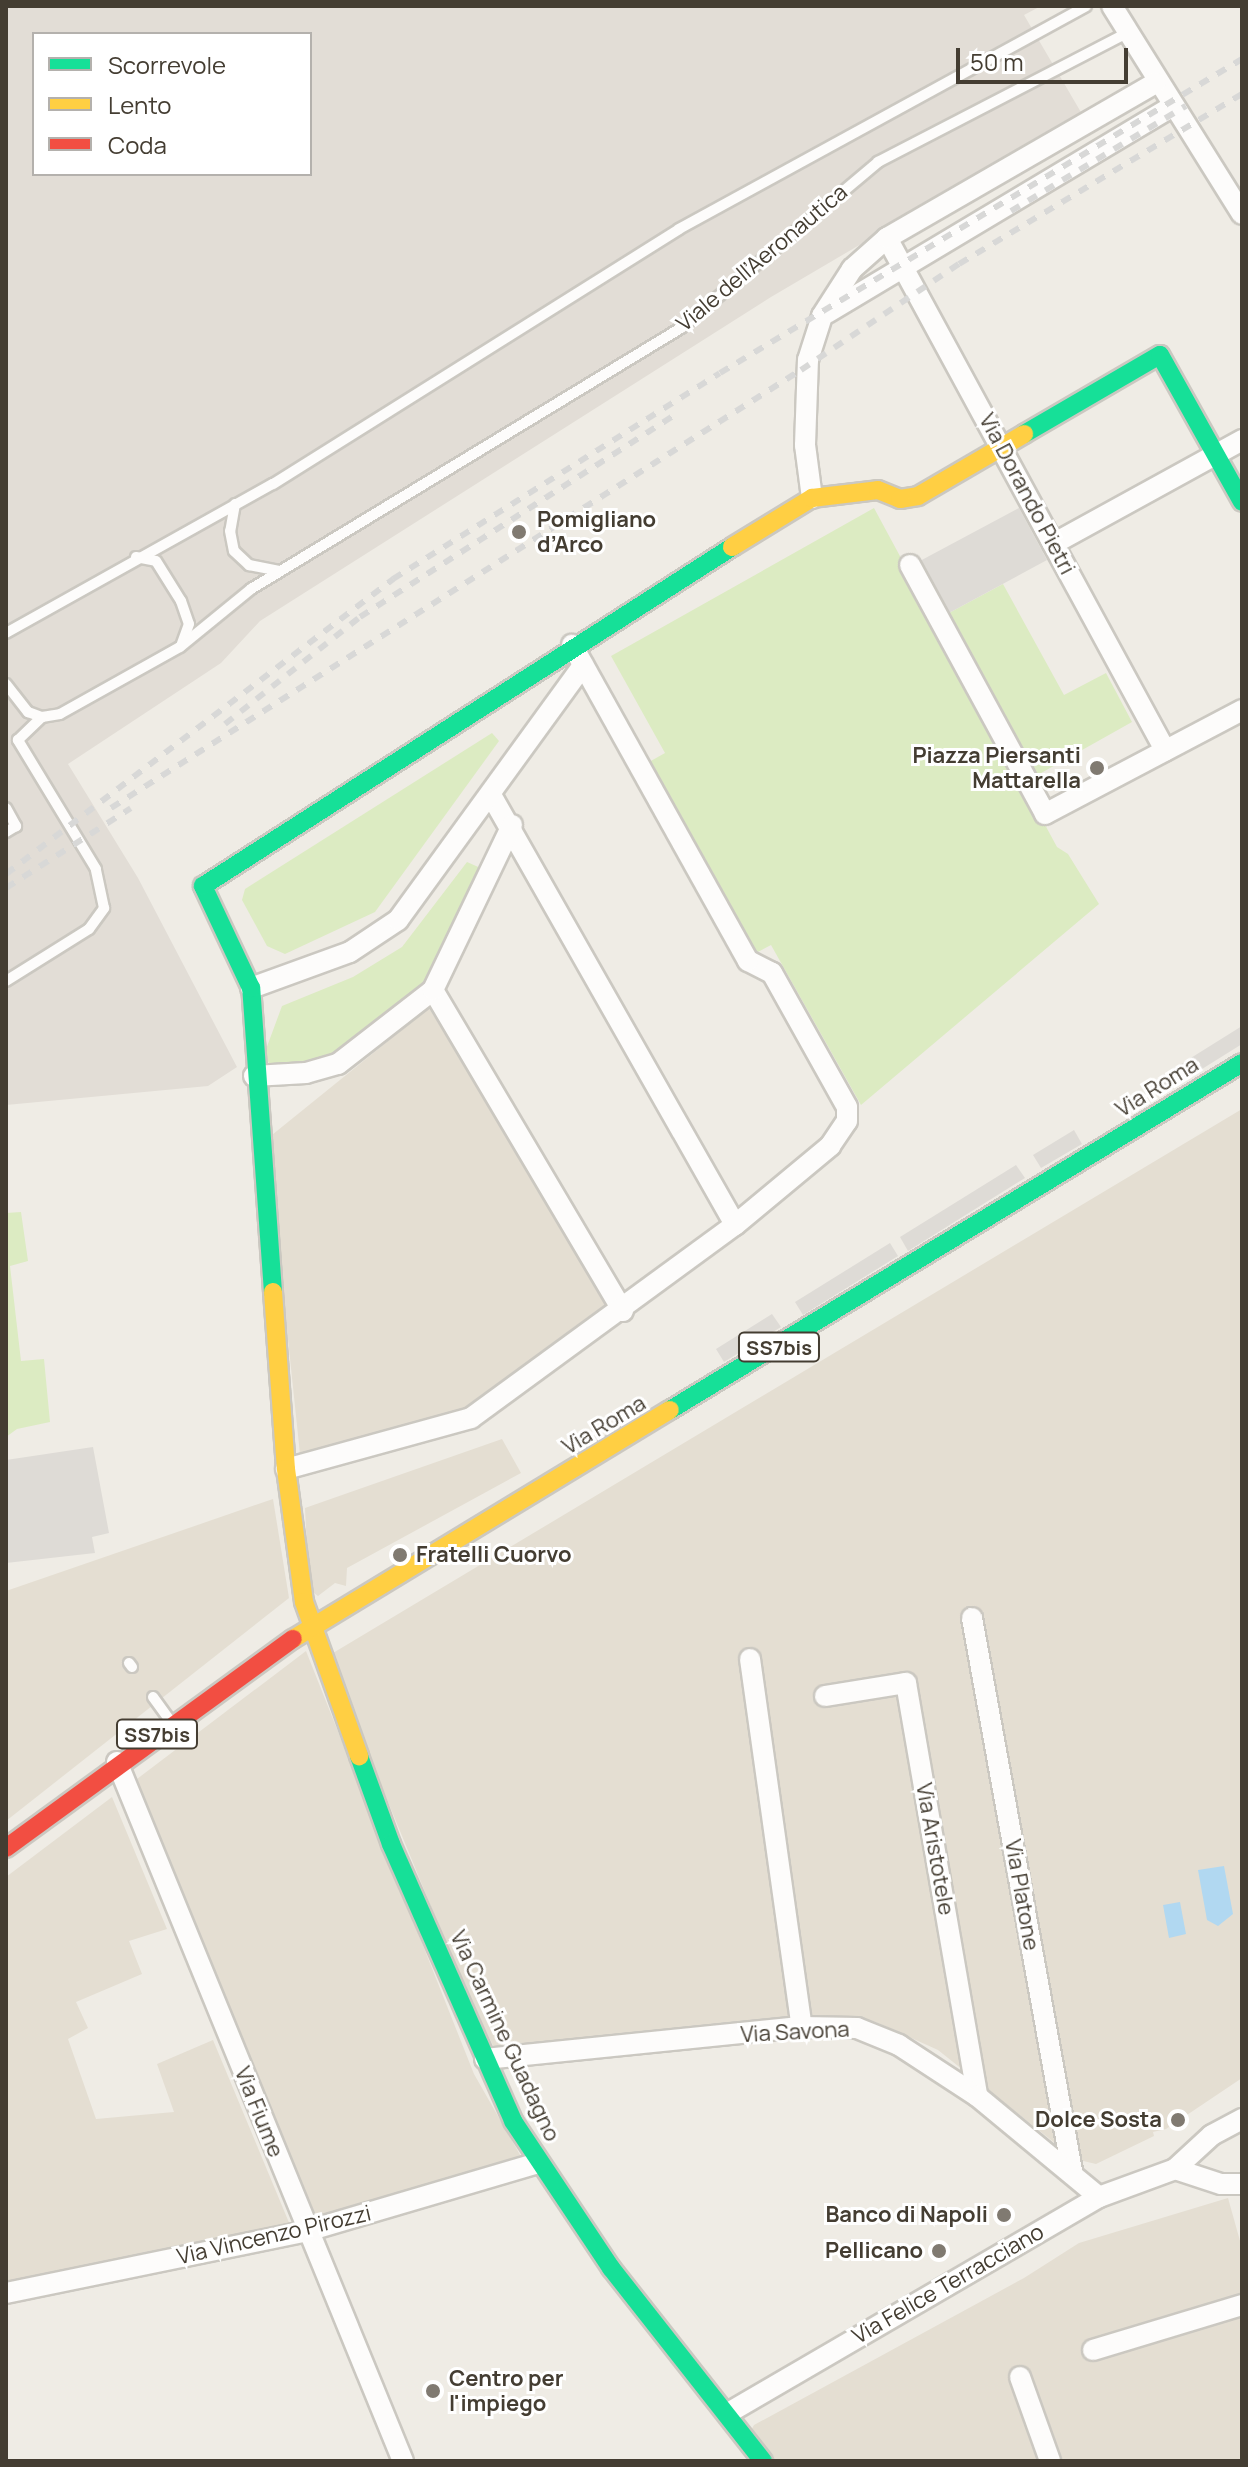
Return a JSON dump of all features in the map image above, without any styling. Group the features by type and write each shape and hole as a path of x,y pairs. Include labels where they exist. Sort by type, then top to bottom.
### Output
{"street":[{"path":"1112,6 1156,83 1213,161 1242,214"},
{"path":"812,498 805,445 808,360 819,323 852,269 887,238 1156,83"},
{"path":"819,323 829,311 900,267 1171,107"},
{"name":"Via Dorando Pietri","path":"887,238 900,267 1002,443 1165,750"},
{"path":"583,665 398,920 350,952 251,988 203,886 572,645 812,498 878,490 900,499 918,496 1002,443 1160,355 1242,502"},
{"path":"1053,544 1242,440"},
{"path":"910,565 1045,814 1242,710"},
{"path":"286,1469 471,1418 623,1311 735,1225 830,1146 847,1121 847,1107 772,973 748,961 572,645"},
{"path":"491,795 512,825 735,1225"},
{"path":"255,1086 338,1064 433,990 512,825"},
{"name":"Via Carmine Guadagno","path":"251,988 255,1086 286,1469 304,1602 391,1844 485,2059 538,2163 611,2268 763,2461"},
{"path":"433,990 623,1311"},
{"name":"Via Roma","path":"6,1848 117,1762 313,1626 345,1611 1242,1063"},
{"name":"Via Platone","path":"972,1618 1072,2171"},
{"path":"750,1659 802,2027"},
{"name":"Via Aristotele","path":"825,1696 906,1683 977,2096"},
{"name":"Via Fiume","path":"117,1762 403,2461"},
{"name":"Via Savona","path":"485,2059 802,2027 857,2028 899,2045 977,2096 1072,2171 1099,2197"},
{"name":"Via Felice Terracciano","path":"728,2413 1099,2197 1175,2169 1212,2135 1242,2119"},
{"name":"Via Vincenzo Pirozzi","path":"6,2293 307,2231 538,2163"},
{"path":"1175,2169 1221,2184 1242,2184"},
{"path":"1093,2350 1242,2305"},
{"path":"1020,2377 1050,2461"}],"lane":[{"name":"Viale dell’Aeronautica","path":"6,633 136,557 235,504 657,242 1086,6"},
{"name":"Viale dell’Aeronautica","path":"42,717 60,714 180,647 232,602 280,571 681,328 878,162 1127,33"},
{"path":"235,504 230,531 234,551 249,565 280,571"},
{"path":"136,557 156,561 181,601 189,624 180,647"},
{"path":"6,684 17,703 42,717 6,748"},
{"path":"6,981 89,929 104,908 96,869 18,740"},
{"path":"6,808 16,826 6,832"},
{"path":"153,1697 172,1723"}],"shaded area":[{"path":"6,6 1041,6 1024,15 1082,114 771,297 260,621 221,663 68,764 138,878 237,1067 208,1086 6,1105"},
{"path":"1019,508 1047,560 947,614 918,562"},
{"path":"429,1008 608,1304 460,1411 300,1454 267,1139"},
{"path":"1242,1026 1242,1044 1162,1094 1154,1081"},
{"path":"1242,1109 1242,2078 1166,2129 1153,2132 1154,2136 1096,2164 1075,2159 938,2050 876,2022 844,2018 497,2053 467,1994 328,1656"},
{"path":"1074,1130 1082,1144 1041,1168 1033,1155"},
{"path":"1016,1165 1025,1178 908,1251 900,1237"},
{"path":"890,1243 898,1256 803,1315 795,1302"},
{"path":"772,1314 781,1327 724,1362 716,1349"},
{"path":"502,1439 521,1473 347,1568 346,1586 335,1583 318,1596 309,1589 305,1508"},
{"path":"93,1447 109,1533 92,1537 95,1553 6,1563 6,1460"},
{"path":"273,1499 289,1598 6,1821 6,1591"},
{"path":"306,1651 474,2074 523,2160 314,2219 160,1850 137,1779"},
{"path":"112,1797 167,1929 129,1941 142,1974 76,2002 88,2028 68,2039 96,2119 174,2112 157,2064 213,2040 290,2225 6,2289 6,1877"},
{"path":"1228,2198 1242,2248 1242,2461 768,2461 748,2436 754,2425 1024,2278 1079,2243"}],"green space":[{"path":"874,508 1057,847 1068,854 1099,904 861,1105 771,945 754,954 649,762 665,753 611,656"},
{"path":"1003,584 1064,695 1106,673 1132,722 1034,777 947,614"},
{"path":"492,733 499,741 375,912 285,954 267,946 242,900 245,889"},
{"path":"467,862 485,870 430,981 327,1060 269,1064 265,1052 282,1006 353,977 402,947"},
{"path":"21,1212 28,1261 10,1266 21,1361 44,1359 50,1422 17,1429 6,1437 6,1213"}],"water":[{"path":"1224,1866 1233,1914 1218,1926 1207,1920 1198,1870"},
{"path":"1180,1902 1186,1934 1169,1938 1163,1905"}],"railway":[{"path":"6,874 393,579 720,373 1242,59"},
{"path":"111,808 801,370 959,264 1242,94"},
{"path":"1011,211 1186,106"},
{"path":"225,724 360,617 673,416"},
{"path":"6,888 131,808"}],"traffic: fast":[{"path":"1024,434 1160,355 1242,502"},
{"path":"273,1292 251,988 203,886 732,547"},
{"path":"670,1410 1242,1063"},
{"path":"359,1756 391,1844 513,2121 611,2268 763,2461"}],"traffic: slow":[{"path":"732,547 812,498 878,490 900,499 918,496 1024,434"},
{"path":"273,1292 286,1469 304,1602 359,1756"},
{"path":"293,1639 670,1410"}],"traffic: jam":[{"path":"6,1848 293,1639"}],"place":[{"name":"Pomigliano d’Arco","path":"519,532"},
{"name":"Piazza Piersanti Mattarella","path":"1097,768"},
{"name":"Fratelli Cuorvo","path":"400,1555"},
{"name":"Dolce Sosta","path":"1178,2120"},
{"name":"Banco di Napoli","path":"1004,2215"},
{"name":"Pellicano","path":"939,2251"},
{"name":"Centro per l'impiego","path":"433,2391"}]}
